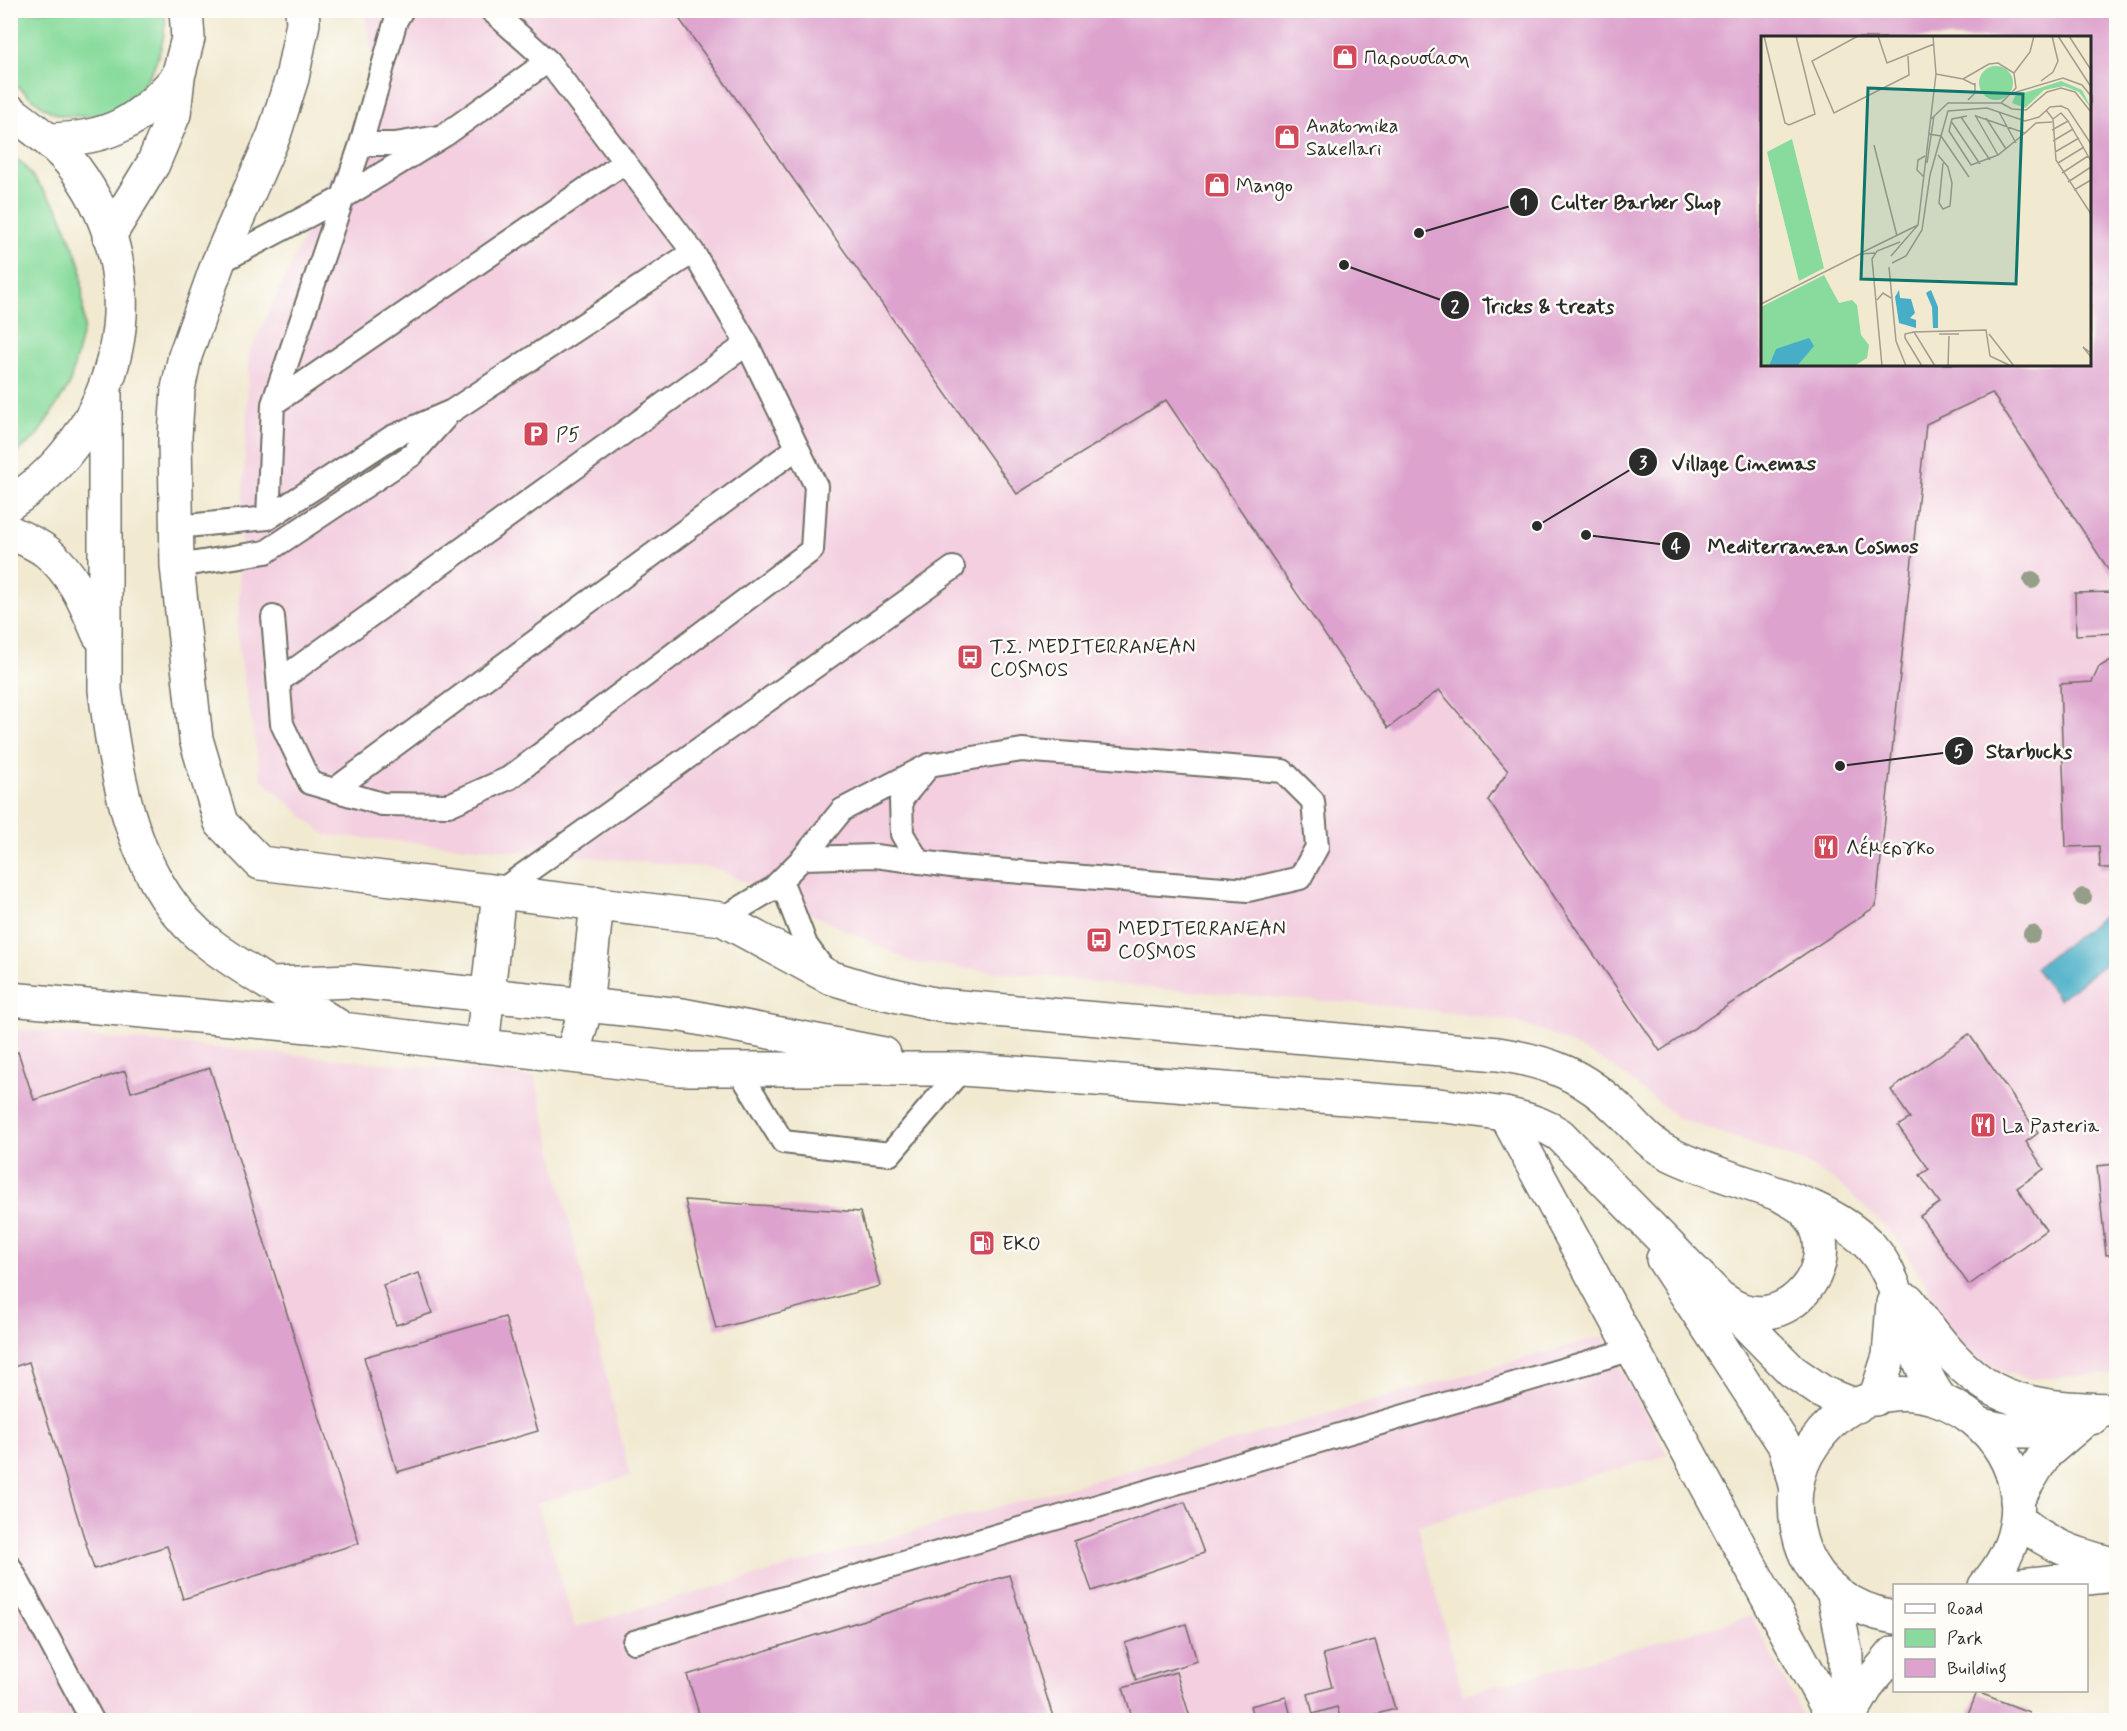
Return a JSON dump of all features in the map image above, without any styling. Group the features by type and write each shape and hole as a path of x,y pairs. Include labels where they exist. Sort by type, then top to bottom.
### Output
{"street":[{"path":"109,236 157,154 174,114 178,77 188,38 186,10"},
{"path":"302,10 303,23 292,78 274,135 218,263 185,356 178,389 175,438 177,566 196,739 221,823 260,863 722,919 829,976 868,989 938,1005 1531,1060 1560,1068 1582,1079 1623,1114 1648,1141 1671,1155 1785,1197 1846,1225 1872,1248 1888,1277 1935,1337 1982,1384 2020,1401 2108,1413"},
{"path":"50,140 83,139 116,128 152,107 178,77"},
{"path":"10,111 50,140 80,177 95,201 109,236 120,288 119,340 105,391 87,429 61,462 30,491 10,503"},
{"path":"105,391 105,690 111,739 133,832 154,876 182,917 210,944 342,1029"},
{"path":"10,531 47,551 64,569 81,593 105,647"},
{"path":"482,1046 499,892"},
{"path":"572,1056 586,1007 597,903"},
{"path":"273,984 351,981 586,1007 682,1015 962,1070"},
{"path":"10,999 342,1029 679,1069 962,1070 1438,1105 1505,1114 1539,1122 1560,1135 1792,1371 1824,1392 1866,1402"},
{"path":"1505,1114 1834,1720"},
{"path":"1623,1197 1785,1446 1796,1489 1796,1525 1803,1551 1820,1577 1833,1590 1864,1609 1893,1617"},
{"path":"1714,1291 1727,1302 1744,1310 1763,1312 1782,1308 1799,1298 1811,1283 1819,1264 1820,1244 1814,1225 1805,1210 1785,1197"},
{"path":"1888,1277 1917,1359 1930,1386 1941,1400"},
{"path":"1866,1402 1889,1356 1888,1277"},
{"path":"1796,1489 1804,1461 1818,1438 1835,1420 1866,1402 1908,1394 1941,1400 1958,1407 1983,1425 2005,1454 2012,1471 2017,1509 2012,1543 1986,1584"},
{"path":"1983,1425 2018,1432 2040,1432 2108,1413"},
{"path":"2017,1509 2045,1454 2073,1428 2108,1413"},
{"path":"2017,1509 2051,1545 2116,1565"},
{"path":"2030,1584 2116,1575"},
{"path":"1833,1590 1846,1655 1846,1720"},
{"path":"1846,1720 1869,1683 1893,1654"}],"lane":[{"path":"268,518 273,404 344,196 396,20 402,10"},
{"path":"273,617 282,724 310,783 382,804 449,805 508,778 812,550 816,486 747,344 693,252 548,61 491,10"},
{"path":"218,263 344,196 445,135 548,61"},
{"path":"361,144 395,144 445,135"},
{"path":"273,404 625,162"},
{"path":"176,527 268,518 392,437 452,411 693,252"},
{"path":"279,681 747,344"},
{"path":"177,566 266,552 412,455 452,411"},
{"path":"334,790 797,448"},
{"path":"499,892 953,568"},
{"path":"722,919 772,889 803,858 842,810 929,765 1022,750 1283,771 1313,801 1317,847 1300,878 1248,890 919,862 875,856 803,858"},
{"path":"919,862 902,834 901,800 929,765"},
{"path":"772,889 785,890 806,945 829,976"},
{"path":"738,1069 783,1142 890,1155 962,1070"},
{"path":"634,1642 1633,1348"},
{"path":"10,1567 92,1720"}],"shaded area":[{"name":"MEDITERRANEAN COSMOS","path":"364,11 2116,11 2116,1374 2031,1379 2004,1372 1979,1359 1957,1337 1938,1310 1922,1277 1895,1236 1840,1184 1803,1162 1678,1118 1609,1064 1548,1033 1512,1021 1392,1006 1161,989 914,963 715,868 325,835 261,779 237,639 249,354 377,80"},
{"path":"10,1029 535,1077 630,1476 537,1503 575,1627 1603,1336 1668,1455 1418,1525 1463,1694 1752,1616 1805,1720 11,1720"}],"green space":[{"path":"11,11 165,11 161,49 144,84 116,109 98,115 61,115 40,104 11,80"},
{"path":"11,156 22,163 59,210 81,267 84,327 69,386 36,437 11,457"}],"water":[{"path":"2113,909 2116,914 2116,956 2059,999 2035,968"}],"building":[{"path":"673,10 2116,10 2116,575 2112,575 1992,393 1926,424 1876,906 1660,1051 1488,800 1508,771 1439,690 1388,728 1166,400 1017,494"},
{"path":"2116,592 2116,633 2076,635 2075,593"},
{"path":"2116,657 2116,868 2100,868 2099,846 2066,847 2060,684 2092,682 2099,667"},
{"path":"1969,1034 2038,1133 2026,1142 2044,1169 2017,1188 2046,1230 1969,1285 1920,1216 1940,1203 1920,1175 1929,1169 1898,1126 1910,1118 1891,1090"},
{"path":"18,1052 34,1100 125,1071 131,1092 210,1068 359,1543 183,1599 167,1546 94,1569 29,1362 10,1368 10,1054"},
{"path":"2116,1164 2116,1254 2106,1255 2097,1166"},
{"path":"685,1200 860,1212 880,1286 716,1329"},
{"path":"419,1273 432,1313 396,1325 383,1285"},
{"path":"505,1317 538,1431 397,1472 364,1357"},
{"path":"1185,1502 1204,1553 1092,1591 1074,1541"},
{"path":"1009,1575 1054,1720 701,1720 687,1675"},
{"path":"1186,1624 1197,1661 1136,1680 1125,1643"},
{"path":"1375,1640 1395,1709 1355,1720 1341,1720 1337,1707 1313,1714 1308,1694 1332,1687 1323,1654"},
{"path":"1176,1672 1191,1720 1133,1720 1123,1688"},
{"path":"1977,1692 2029,1712 2026,1720 1966,1720"},
{"path":"1286,1697 1292,1720 1254,1720 1250,1706"}],"place":[{"name":"Παρουσίαση","path":"1345,57"},
{"name":"Anatomika Sakellari","path":"1287,137"},
{"name":"Mango","path":"1217,185"},
{"name":"Culter Barber Shop","path":"1419,233"},
{"name":"Tricks & treats","path":"1344,265"},
{"name":"P5","path":"536,434"},
{"name":"Village Cinemas","path":"1537,526"},
{"name":"Mediterranean Cosmos","path":"1586,535"},
{"name":"Τ.Σ. MEDITERRANEAN COSMOS","path":"970,657"},
{"name":"Starbucks","path":"1840,766"},
{"name":"Λέμεργκο","path":"1826,847"},
{"name":"MEDITERRANEAN COSMOS","path":"1099,940"},
{"name":"La Pasteria","path":"1983,1125"},
{"name":"EKO","path":"982,1243"}]}
